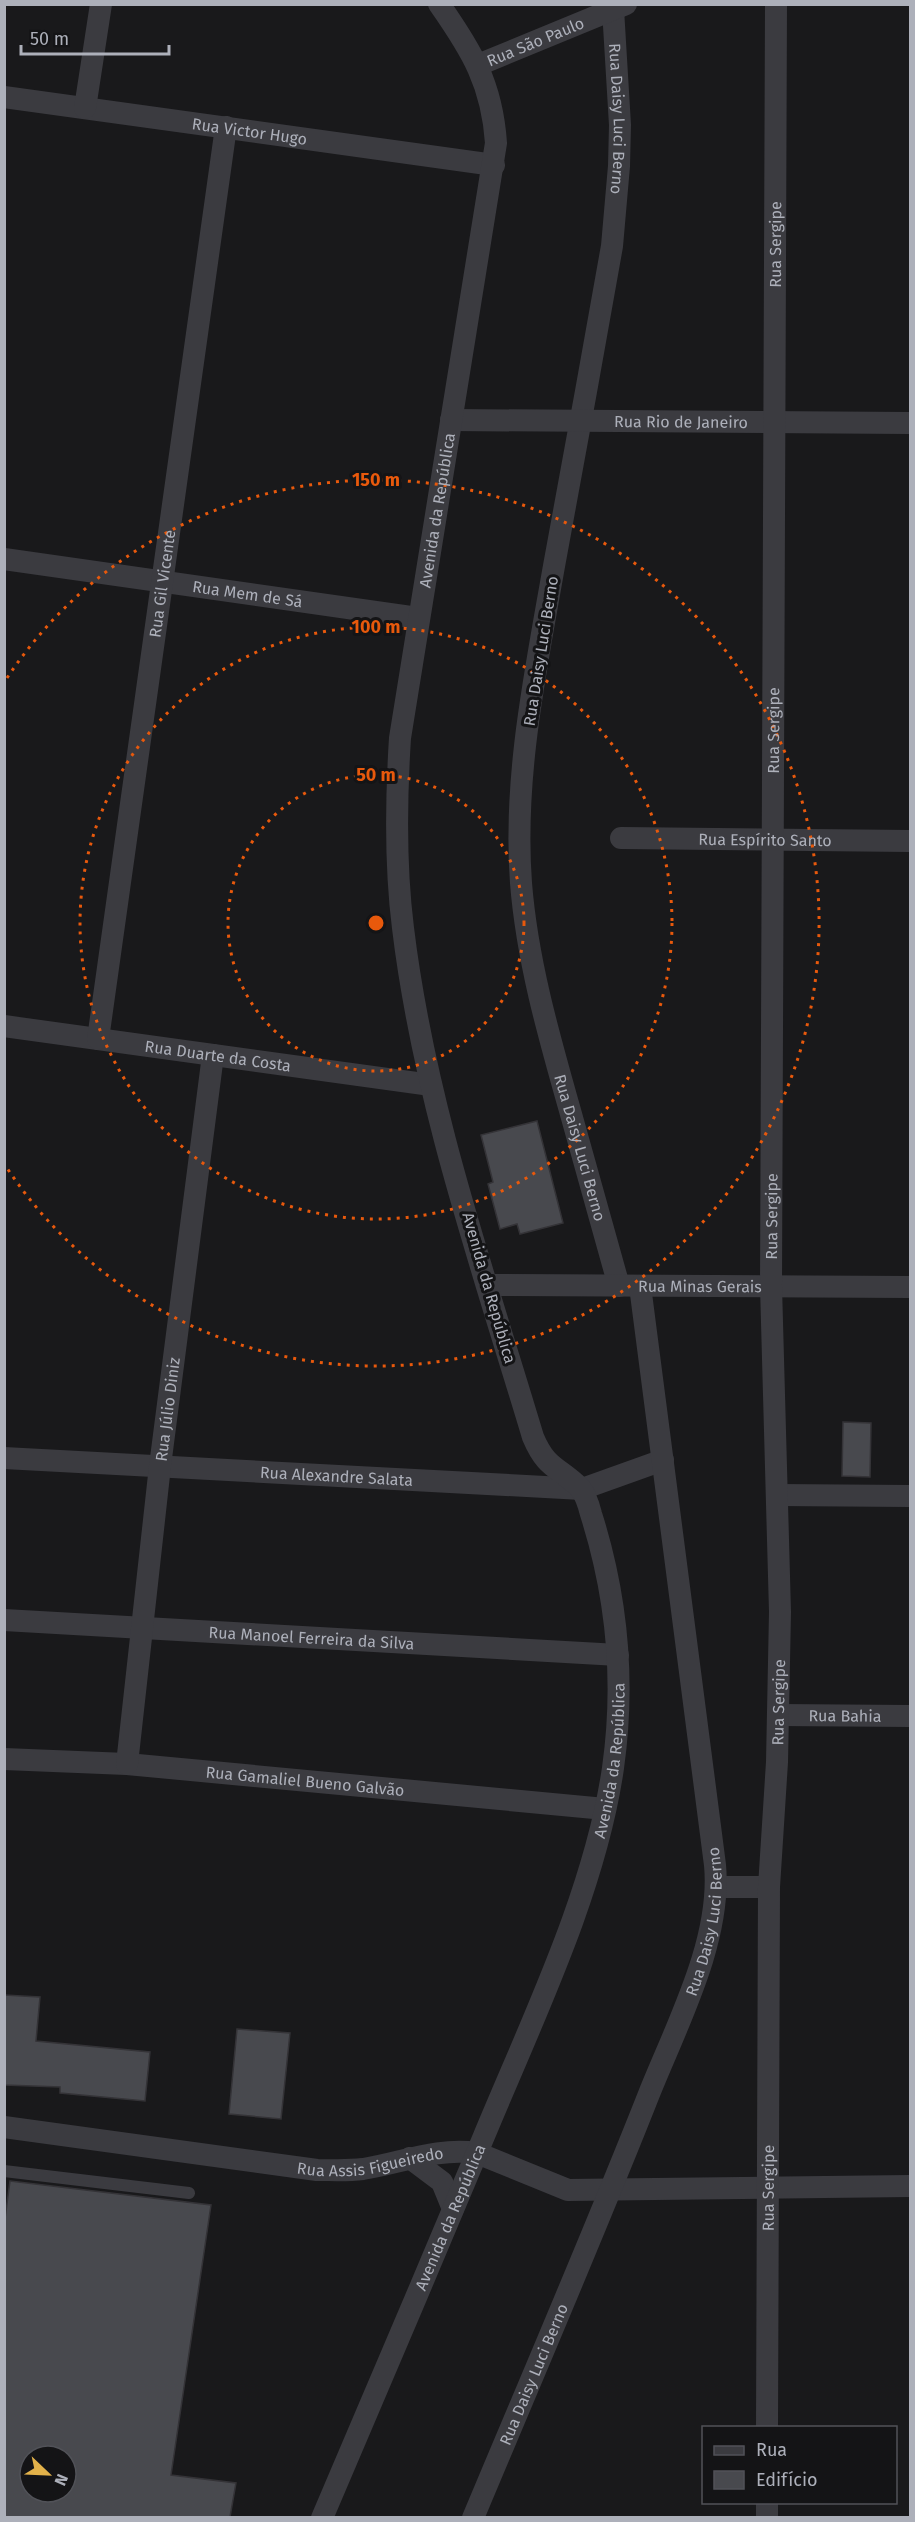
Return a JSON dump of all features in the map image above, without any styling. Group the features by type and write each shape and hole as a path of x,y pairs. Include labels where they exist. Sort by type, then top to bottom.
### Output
{"street":[{"path":"85,108 100,4"},
{"name":"Avenida da República","path":"322,2517 477,2153 564,1941 582,1892 605,1809 613,1768 617,1728 618,1655 608,1581 598,1538 582,1489 552,1467 540,1454 533,1437 431,1085 409,974 398,875 397,801 400,738 496,143 489,91 478,66 439,4"},
{"name":"Rua Sergipe","path":"767,2426 769,1887 779,1715 780,1584 771,1286 776,4"},
{"name":"Rua São Paulo","path":"478,66 620,7"},
{"name":"Rua Daisy Luci Berno","path":"473,2517 611,2190 701,1962 714,1917 717,1887 663,1460 630,1286 550,1040 527,937 521,881 523,785 530,708 612,246 617,206 620,7"},
{"name":"Rua Victor Hugo","path":"4,97 494,165"},
{"name":"Rua Gil Vicente","path":"98,1039 226,128"},
{"name":"Rua Rio de Janeiro","path":"451,420 910,423"},
{"name":"Rua Mem de Sá","path":"4,559 418,618"},
{"name":"Rua Espírito Santo","path":"621,838 910,841"},
{"name":"Rua Duarte da Costa","path":"4,1026 431,1085"},
{"name":"Rua Júlio Diniz","path":"128,1764 160,1467 213,1055"},
{"name":"Rua Minas Gerais","path":"488,1285 910,1287"},
{"name":"Rua Alexandre Salata","path":"4,1458 582,1489 663,1460"},
{"path":"777,1495 910,1496"},
{"name":"Rua Manoel Ferreira da Silva","path":"4,1620 618,1655"},
{"name":"Rua Bahia","path":"779,1715 910,1716"},
{"name":"Rua Gamaliel Bueno Galvão","path":"4,1759 128,1764 605,1809"},
{"path":"717,1887 769,1887"},
{"name":"Rua Assis Figueiredo","path":"4,2127 317,2170 363,2169 450,2151 477,2153 558,2188 568,2190 910,2186"},
{"path":"410,2158 442,2182 453,2209"}],"lane":[{"path":"4,2170 189,2193"}],"building":[{"path":"537,1121 563,1223 520,1234 517,1224 500,1229 488,1184 493,1182 481,1135"},
{"path":"843,1422 871,1423 870,1477 842,1476"},
{"path":"4,1995 40,1997 36,2041 150,2052 145,2101 60,2093 60,2087 4,2085"},
{"path":"237,2029 290,2033 281,2119 229,2114"},
{"path":"10,2181 211,2205 171,2475 236,2483 230,2517 4,2517 4,2226"}]}
